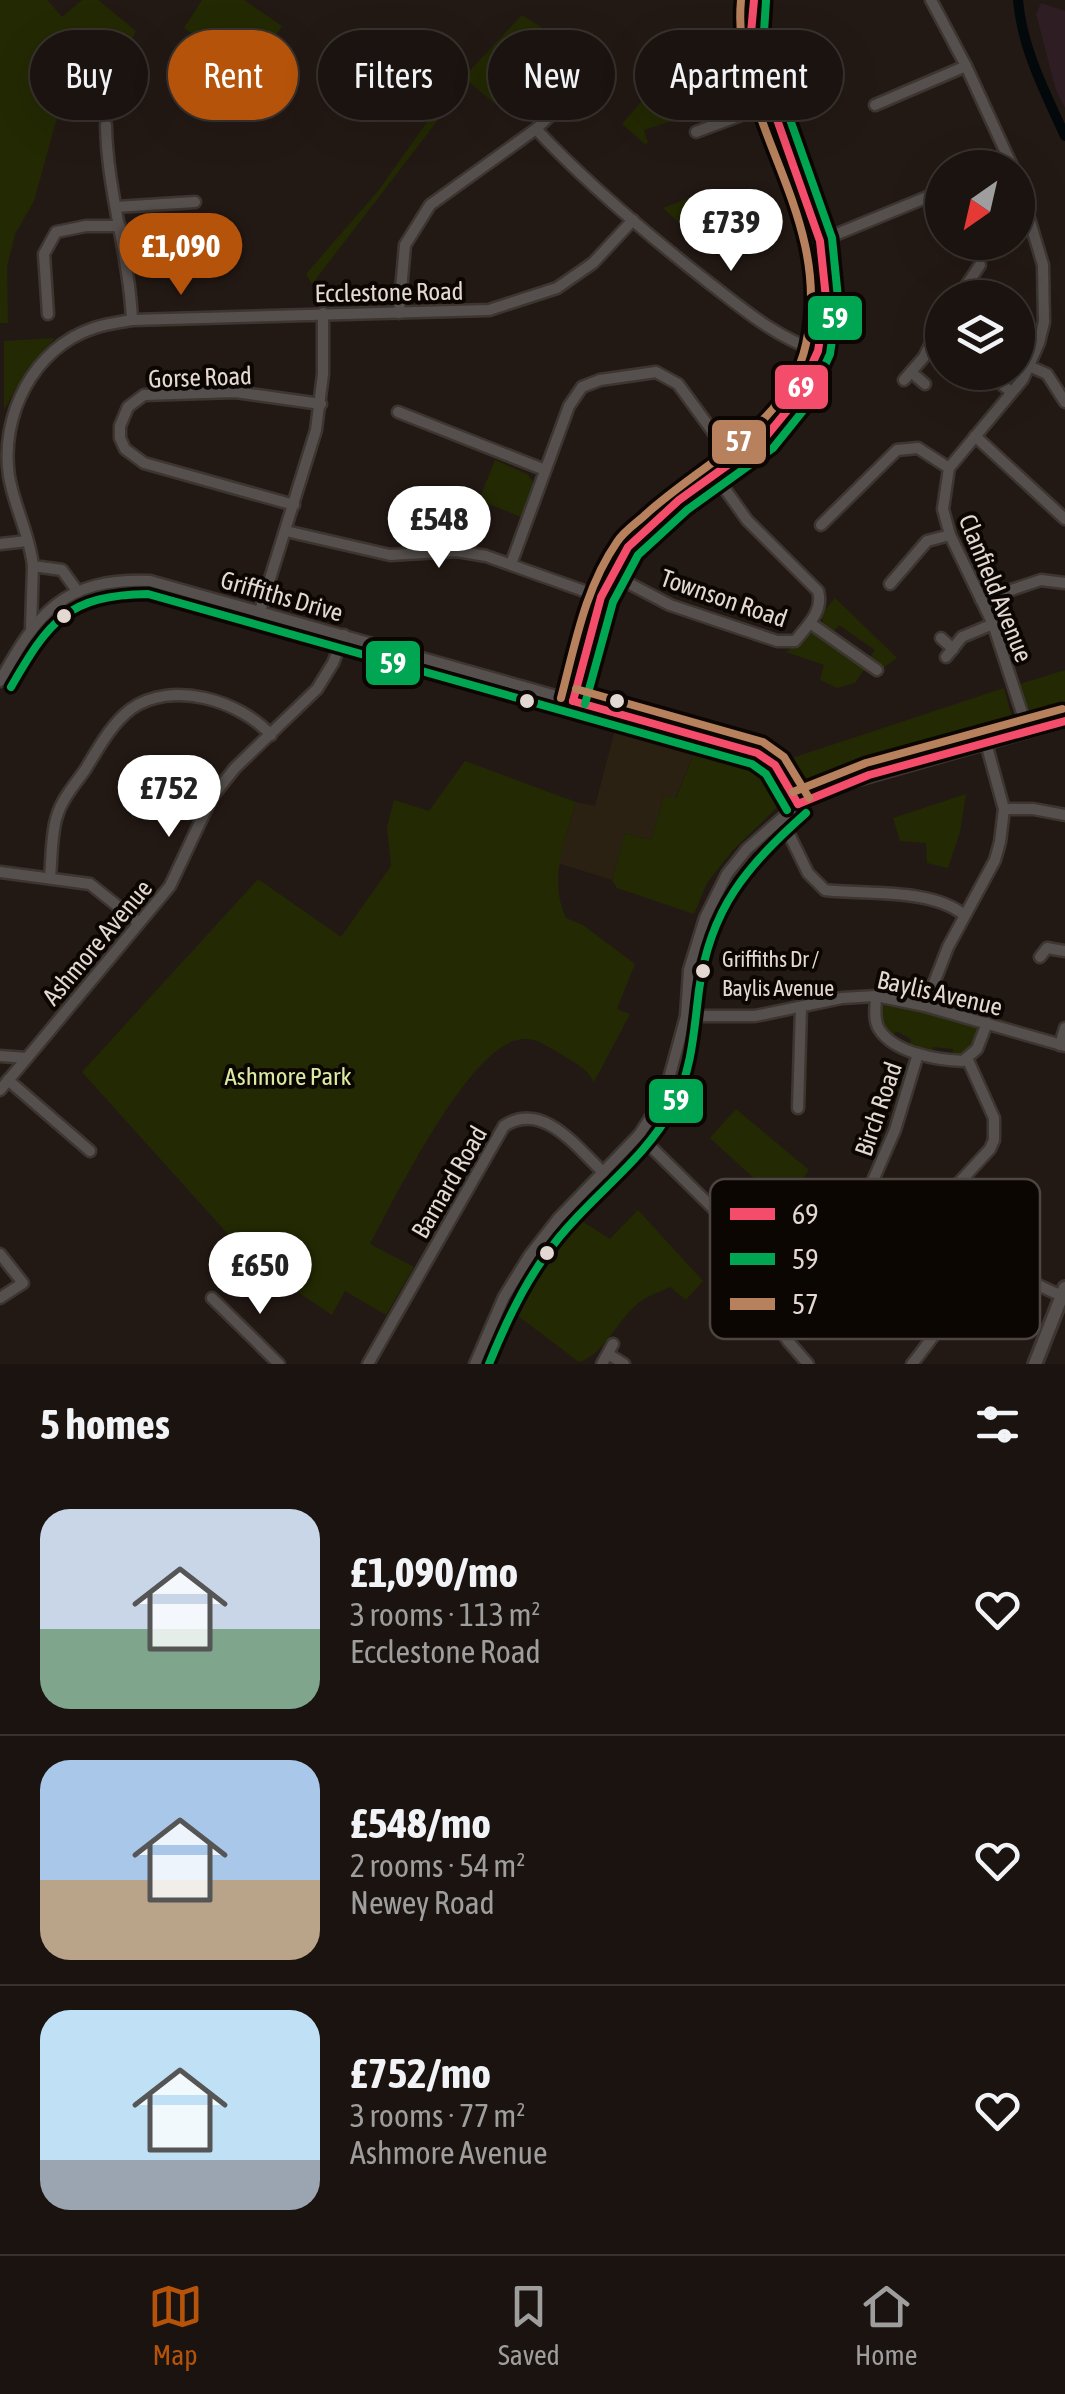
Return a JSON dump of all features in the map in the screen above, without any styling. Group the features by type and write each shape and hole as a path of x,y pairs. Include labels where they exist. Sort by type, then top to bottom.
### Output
{"street":[{"path":"753,30 754,0"},
{"path":"930,0 966,66 1001,150"},
{"path":"876,105 966,66"},
{"path":"399,312 405,245 430,204 546,120"},
{"path":"696,132 729,120"},
{"path":"573,701 611,574 640,534 764,438 803,387 818,351 826,298 820,241 778,120"},
{"path":"106,126 107,162 129,274 132,320"},
{"path":"536,130 633,220 769,328 818,351"},
{"path":"820,241 925,198"},
{"path":"116,207 195,202"},
{"name":"Ecclestone Road","path":"31,627 32,566 12,491 7,452 9,429 24,387 47,358 68,341 93,328 132,320 489,310 557,288 593,263 633,220"},
{"path":"48,314 44,254 56,232 86,226 120,226"},
{"path":"1035,234 1046,295 1042,332 1035,350"},
{"path":"970,280 980,265"},
{"path":"961,270 972,277"},
{"path":"260,611 294,505 320,404 323,313"},
{"path":"925,355 908,376 925,384"},
{"path":"1035,369 1047,374 1065,402"},
{"path":"511,564 573,398 582,388 600,380 656,372 678,384 734,462"},
{"path":"821,525 824,510 897,450 918,448 950,468 1012,392 1010,390"},
{"name":"Gorse Road","path":"294,505 144,462 125,449 120,438 122,416 136,400 157,394 235,392 320,404"},
{"path":"398,412 545,470"},
{"path":"975,436 1065,519"},
{"name":"Clanfield Avenue","path":"950,468 943,509 950,534 993,624 1028,731"},
{"name":"Townson Road","path":"611,574 670,606 777,641 795,641 820,605 818,591 747,520 715,475"},
{"path":"286,531 370,553 457,551 511,564 601,597"},
{"path":"885,566 893,579 927,542 950,534"},
{"path":"0,544 27,541"},
{"path":"32,566 62,570 78,592"},
{"path":"981,600 1040,580 1065,583"},
{"name":"Griffiths Drive","path":"0,682 31,627 78,592 114,582 150,581 757,753 776,765 798,804"},
{"path":"810,623 877,670"},
{"path":"941,638 950,653 962,637 993,624"},
{"name":"Ashmore Avenue","path":"0,1090 177,875 212,797 235,768 317,689 344,635"},
{"path":"50,876 54,826 61,805 114,726 136,706 170,695 193,696 251,717 271,735"},
{"path":"475,1364 504,1297 530,1256 558,1219 639,1135 664,1097 686,1016 689,970 712,901 747,849 798,804 868,775 1065,722"},
{"path":"924,1006 964,915 995,860 1004,810 986,743"},
{"path":"1004,810 1033,808 1065,815"},
{"path":"786,828 808,873 825,890 942,902 964,915"},
{"path":"795,842 809,836"},
{"path":"0,872 90,884 139,923"},
{"path":"1040,957 1047,948 1065,951"},
{"path":"876,996 875,1018 881,1032 918,1054 952,1060 967,1058 980,1045 986,1023"},
{"name":"Baylis Avenue","path":"686,1016 744,1016 842,998 876,996 1063,1046"},
{"path":"797,1109 801,1008"},
{"path":"1063,1046 1065,1028"},
{"name":"Birch Road","path":"871,1179 895,1130 918,1054"},
{"path":"0,1056 26,1058"},
{"path":"962,1179 990,1148 996,1130 967,1058"},
{"path":"8,1080 90,1152"},
{"name":"Barnard Road","path":"368,1364 504,1126 524,1116 540,1120 558,1130 604,1173"},
{"path":"639,1135 710,1205"},
{"path":"0,1298 23,1283 1,1257"},
{"path":"1035,1364 1063,1292"},
{"path":"212,1298 280,1364"},
{"path":"787,1339 808,1364"},
{"path":"912,1364 933,1339"},
{"path":"608,1354 624,1364"},
{"path":"788,1364 798,1354"}],"shaded area":[{"path":"1041,3 1065,11 1065,108 1056,90 1036,14"},
{"path":"623,725 698,744 675,799 664,796 651,840 625,833 612,880 558,863 576,802 595,806 615,730"}],"green space":[{"path":"0,0 47,0 62,17 82,0 98,0 135,30 30,30 30,120 56,120 34,201 15,234 7,267 8,323 0,323"},
{"path":"202,0 244,0 282,26 279,30 184,28"},
{"path":"522,15 546,30 508,30"},
{"path":"488,51 488,98 468,81 468,73"},
{"path":"635,109 635,120 672,121 644,130 648,143 645,144 622,124"},
{"path":"429,120 438,120 312,284 306,274 378,191"},
{"path":"697,195 715,241 707,248 663,208"},
{"path":"55,338 26,371 4,410 4,341"},
{"path":"495,460 527,474 534,483 521,517 479,500"},
{"path":"835,598 897,658 883,668 870,658 875,650 839,625 833,632 823,625 821,614"},
{"path":"815,633 865,668 855,683 837,688 820,680 824,665 786,652"},
{"path":"1065,670 1065,713 1047,718 1029,712 1020,684"},
{"path":"1004,688 1014,725 811,790 801,789 783,761"},
{"path":"698,744 757,761 771,769 788,797 733,850 707,883 694,914 617,888 612,880 625,833 651,840 664,796 676,798"},
{"name":"Ashmore Park","path":"465,761 576,802 560,860 561,903 566,918 583,925 635,964 617,1009 630,1014 594,1082 574,1062 529,1039 497,1050 476,1070 434,1129 370,1244 414,1267 386,1315 345,1291 332,1315 253,1262 82,1072 258,879 341,937 391,866 387,827 394,800 429,811"},
{"path":"966,794 960,832 948,868 927,863 926,843 900,841 893,818"},
{"path":"880,1001 976,1025 978,1034 968,1054 952,1057 953,1049 933,1047 932,1054 909,1046 911,1039 896,1031 892,1037 887,1033 880,1021"},
{"path":"736,1109 809,1170 803,1179 755,1179 710,1138"},
{"path":"638,1210 703,1281 686,1300 670,1287 643,1300 594,1353 579,1362 506,1307 534,1259 572,1215 610,1239"}],"waterway":[{"path":"1018,0 1029,53 1065,136"}],"transit line":[{"name":"57","path":"561,698 589,598 620,538 762,421 796,373 806,344 811,297 807,252 751,87 742,44 741,0"},
{"name":"69","path":"573,701 601,597 628,547 679,500 764,439 795,401 818,351 826,298 820,241 757,63 751,33 754,0"},
{"name":"59","path":"585,704 613,602 638,555 687,510 773,448 806,407 830,354 838,298 832,238 769,60 764,32 766,1"},
{"name":"59","path":"11,687 37,645 64,616 98,600 148,594 752,764 766,774 787,810"},
{"name":"57","path":"576,689 763,742 784,757 809,798"},
{"name":"69","path":"573,701 757,753 775,765 798,804"},
{"name":"57","path":"793,792 866,763 1062,709"},
{"name":"69","path":"798,804 869,775 1065,721"},
{"name":"59","path":"489,1364 513,1310 543,1258 638,1156 673,1107 688,1065 704,961 722,912 749,871 806,813"}],"place":[{"name":"Griffiths Dr / Baylis Avenue","path":"703,971"}]}
